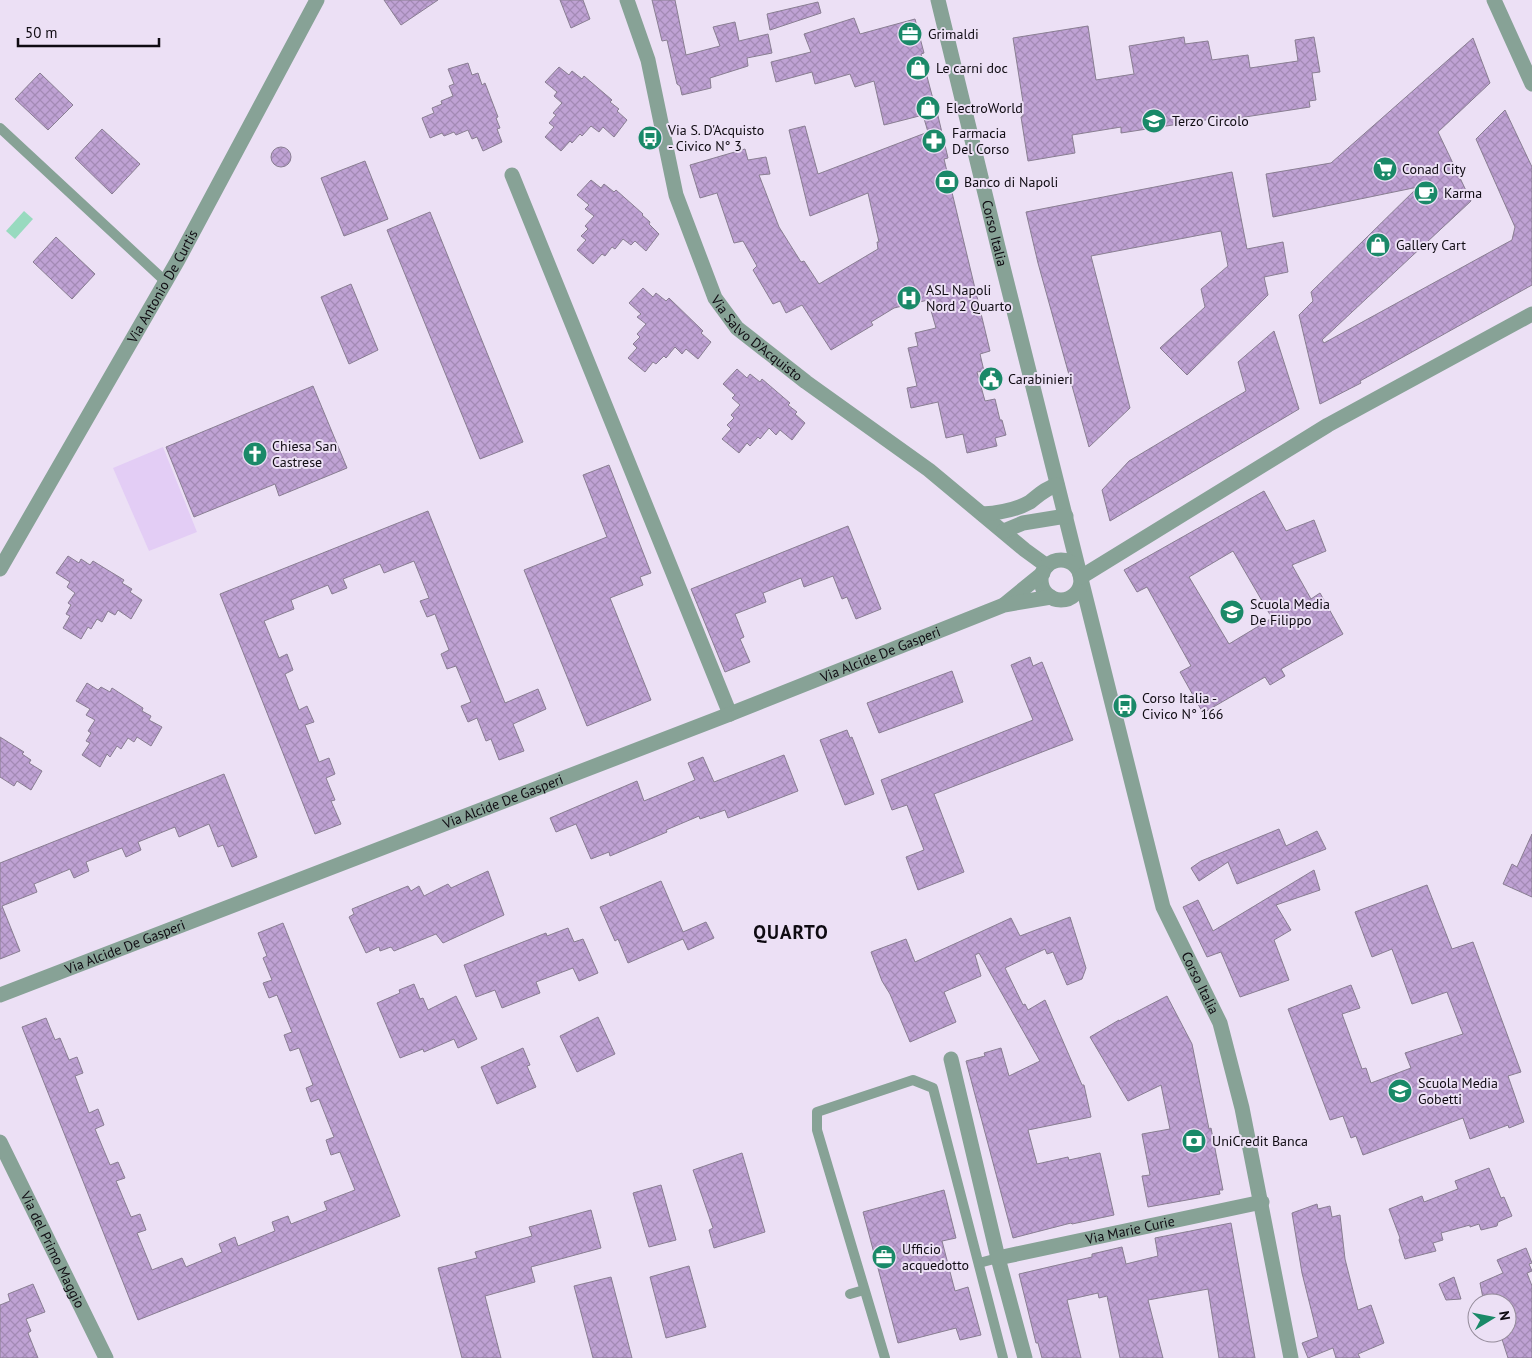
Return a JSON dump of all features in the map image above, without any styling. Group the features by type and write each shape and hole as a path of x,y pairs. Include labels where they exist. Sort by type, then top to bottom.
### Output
{"street":[{"name":"Via Antonio De Curtis","path":"0,568 166,281 317,0"},
{"name":"Via Salvo D'Acquisto","path":"627,0 648,60 676,195 715,298 737,328 806,382 929,470 1004,531 1045,569"},
{"name":"Corso Italia","path":"938,0 1057,485 1164,907 1220,1023 1242,1108 1262,1202 1291,1358"},
{"path":"1494,0 1532,84"},
{"path":"512,175 730,714"},
{"path":"1081,577 1328,425 1532,314"},
{"path":"982,514 998,513 1028,502 1048,488 1057,485"},
{"path":"1004,531 1023,523 1066,516"},
{"path":"1068,599 1074,595 1081,584 1079,570 1068,561 1053,561 1045,569 1042,582 1045,591 1051,597 1059,600 1068,599 1081,603 1090,612"},
{"name":"Via Alcide De Gasperi","path":"1004,605 1045,569"},
{"name":"Via Alcide De Gasperi","path":"0,995 730,714 1004,605 1051,597"},
{"path":"951,1059 998,1258 1025,1358"},
{"name":"Via del Primo Maggio","path":"0,1142 106,1358"},
{"name":"Via Marie Curie","path":"998,1258 1262,1202"}],"lane":[{"path":"0,128 166,281"},
{"path":"885,1358 817,1130 818,1112 913,1080 933,1088 1002,1358"},
{"path":"979,1263 998,1258"},
{"path":"850,1294 864,1290"}],"shaded area":[{"path":"24,211 33,219 15,239 6,231"},
{"path":"163,447 197,532 149,551 113,468"}],"building":[{"path":"384,0 438,0 401,25"},
{"path":"560,0 583,0 590,19 571,28"},
{"path":"652,0 675,0 686,55 720,46 713,27 735,22 739,41 768,34 772,53 747,58 748,66 710,78 711,88 682,95 680,86 677,84 667,40 662,41"},
{"path":"818,2 821,13 770,30 767,14"},
{"path":"854,18 860,34 915,19 924,53 921,54 948,158 944,159 990,351 980,354 984,371 977,372 985,401 995,399 1000,420 1002,420 1006,435 995,438 997,446 967,453 963,434 946,438 938,402 911,408 907,388 917,386 908,348 918,346 915,333 936,328 928,300 894,308 871,322 873,325 831,350 802,305 786,313 780,301 773,304 753,270 757,266 743,241 734,243 717,193 700,198 690,165 745,149 748,160 766,157 770,174 759,175 779,227 801,262 804,261 819,284 878,249 877,242 879,242 868,193 810,216 789,130 805,126 818,174 928,132 923,115 884,125 874,81 855,87 850,74 815,84 812,72 776,82 771,62 811,52 804,34"},
{"path":"1088,26 1096,80 1134,74 1129,46 1184,37 1185,44 1208,41 1212,60 1248,55 1250,68 1298,61 1295,40 1314,37 1320,72 1312,73 1316,100 1309,101 1310,107 1219,121 1218,118 1121,133 1121,127 1072,135 1075,153 1028,161 1021,117 1023,116 1021,102 1023,102 1013,38"},
{"path":"1473,38 1490,83 1438,132 1471,201 1322,340 1324,343 1512,240 1515,227 1476,139 1505,110 1532,167 1532,285 1360,381 1361,383 1320,404 1299,315 1313,301 1311,292 1418,187 1273,217 1266,174 1331,163"},
{"path":"468,63 472,75 478,73 482,85 485,83 498,117 496,118 500,128 497,129 502,142 483,151 477,137 472,139 468,130 456,135 454,132 444,136 442,133 430,138 422,118 434,113 432,108 442,104 441,101 453,96 449,86 454,84 448,69"},
{"path":"559,67 569,75 572,71 582,79 584,76 612,100 610,102 619,109 617,111 627,120 614,137 603,127 599,132 591,126 582,136 580,134 572,143 570,141 561,151 545,137 554,127 549,123 556,115 553,113 562,103 554,96 557,92 545,82"},
{"path":"40,73 73,105 48,130 15,99"},
{"path":"102,129 140,164 112,194 75,158"},
{"path":"281,147 288,150 291,157 288,164 281,167 274,164 271,157 274,150"},
{"path":"365,161 388,219 344,236 321,178"},
{"path":"1232,172 1247,249 1283,242 1288,272 1264,277 1268,295 1187,375 1160,348 1205,307 1201,289 1228,266 1221,231 1091,256 1130,408 1089,447 1038,263 1026,212"},
{"path":"591,180 601,188 604,184 614,192 616,190 650,222 649,224 659,234 646,251 635,241 631,245 623,239 615,249 612,247 605,256 602,254 593,264 577,250 586,240 581,236 588,229 585,226 594,216 585,209 589,205 577,195"},
{"path":"430,212 523,442 480,459 387,230"},
{"path":"56,237 95,274 72,299 33,262"},
{"path":"351,284 378,350 349,364 321,297"},
{"path":"643,288 653,297 656,293 666,301 669,298 703,331 701,333 711,342 698,359 686,349 682,354 675,347 666,358 664,356 656,364 653,362 645,372 628,358 637,348 633,344 640,337 637,334 646,324 637,317 641,314 629,303"},
{"path":"1274,331 1299,409 1110,521 1102,490 1129,461 1246,391 1238,362"},
{"path":"737,369 747,378 750,374 760,382 762,379 790,403 788,405 797,412 795,414 805,423 792,440 780,430 776,435 769,428 760,439 758,437 750,446 747,443 739,453 722,439 731,429 727,425 734,418 731,415 740,405 732,398 735,395 723,384"},
{"name":"Chiesa San Castrese","path":"313,386 347,468 279,496 275,484 194,517 166,447"},
{"path":"609,465 651,573 640,577 643,585 610,598 651,700 587,726 524,570 607,537 583,475"},
{"path":"1264,491 1286,531 1314,520 1326,551 1292,565 1311,599 1320,593 1343,634 1281,669 1285,676 1270,685 1265,677 1203,713 1180,672 1191,666 1147,587 1137,592 1124,570","holes":["1233,551 1272,618 1229,644 1189,577"]},
{"path":"428,511 505,703 538,689 546,709 513,724 524,751 499,760 491,739 486,741 477,718 468,722 461,706 471,702 456,666 447,669 441,654 449,650 435,614 427,617 420,601 429,598 414,561 384,573 380,564 343,579 347,588 332,594 328,585 291,600 294,609 264,621 279,658 287,654 293,670 285,674 299,710 307,706 314,722 305,725 319,762 329,758 335,774 326,778 335,800 331,801 341,824 315,834 220,594"},
{"path":"848,526 881,609 856,619 847,597 842,599 833,576 804,587 801,578 763,593 766,602 735,614 744,637 740,639 750,662 725,672 691,589"},
{"path":"68,556 79,563 81,559 90,565 93,561 124,580 122,583 132,589 130,592 142,600 131,619 118,610 115,615 108,611 102,622 97,619 91,629 88,627 81,639 63,628 70,616 66,614 71,605 68,603 75,593 67,587 70,582 56,573"},
{"path":"1030,657 1033,666 1042,662 1073,740 934,794 964,872 918,890 906,857 924,850 907,805 892,810 881,780 1033,720 1011,665"},
{"path":"952,671 963,702 879,733 867,703"},
{"path":"87,683 98,690 101,687 110,692 112,688 143,708 142,711 151,716 149,720 162,727 151,746 137,737 134,742 128,738 121,749 117,746 110,757 107,754 100,767 82,755 90,743 86,741 91,733 88,731 95,720 86,715 90,709 76,701"},
{"path":"847,730 850,738 852,737 874,794 845,805 820,740"},
{"path":"0,737 24,752 22,754 31,760 29,763 42,771 31,790 17,781 14,786 0,777"},
{"path":"784,755 798,791 728,818 725,810 700,819 699,816 610,856 609,852 591,859 576,824 556,832 550,818 637,781 644,801 695,780 688,763 703,757 714,782"},
{"path":"224,774 257,857 232,867 223,845 218,847 209,824 179,837 175,827 138,842 141,850 126,857 122,848 86,862 89,871 74,878 70,869 34,884 37,892 2,906 20,951 0,959 0,863"},
{"path":"1279,829 1286,846 1317,831 1326,849 1237,884 1228,862 1199,881 1191,868 1201,861"},
{"path":"1532,834 1532,897 1503,884 1512,864 1517,867"},
{"path":"1314,870 1320,890 1276,905 1291,930 1274,940 1289,980 1240,997 1221,952 1207,957 1183,907 1198,900 1213,931"},
{"path":"488,871 504,915 443,943 436,934 394,951 391,947 380,951 379,947 366,953 349,917 354,914 352,909 408,886 411,891 419,886 424,896 448,884 451,888"},
{"path":"661,881 683,932 706,922 714,938 688,950 683,939 628,963 618,939 615,941 600,907"},
{"path":"1427,885 1452,949 1473,942 1521,1072 1508,1076 1524,1122 1509,1128 1508,1125 1470,1139 1463,1118 1363,1155 1356,1136 1351,1138 1343,1116 1330,1120 1288,1009 1351,985 1360,1008 1342,1014 1362,1069 1366,1068 1371,1083 1411,1068 1405,1053 1463,1034 1447,992 1412,1004 1392,949 1372,957 1355,912"},
{"path":"1070,917 1086,968 1082,979 1067,985 1053,952 1047,954 1045,949 1005,968 1023,1005 1025,1004 1028,1010 1045,1000 1082,1085 1084,1085 1091,1117 1028,1130 1037,1164 1068,1157 1069,1160 1100,1153 1114,1215 1071,1223 1013,1238 966,1061 985,1056 984,1053 1001,1048 1009,1076 1040,1061 979,953 975,955 981,976 944,992 956,1022 910,1042 871,952 906,939 915,962 1011,918 1020,936"},
{"path":"283,923 400,1216 138,1320 22,1027 46,1018 55,1040 60,1038 69,1060 77,1057 83,1073 75,1076 89,1113 98,1109 104,1125 95,1129 110,1165 118,1162 125,1178 116,1181 131,1217 140,1214 146,1230 137,1233 152,1270 182,1258 186,1267 222,1252 219,1244 235,1237 238,1246 275,1231 272,1222 288,1216 291,1224 327,1210 324,1202 355,1190 340,1152 331,1155 326,1140 334,1137 319,1099 311,1102 306,1088 313,1085 299,1048 290,1051 284,1035 292,1032 277,995 269,998 263,983 272,980 263,958 267,956 258,933"},
{"path":"568,928 574,942 583,939 598,973 579,981 573,968 536,982 540,993 502,1008 495,990 476,997 464,965 546,933 547,936"},
{"path":"414,984 420,999 423,998 428,1010 456,996 477,1039 458,1048 454,1039 424,1052 423,1049 400,1058 377,1003 400,993 399,990"},
{"path":"1167,996 1192,1044 1223,1190 1219,1190 1220,1194 1148,1207 1142,1176 1150,1175 1142,1134 1170,1129 1161,1085 1128,1101 1090,1037"},
{"path":"598,1017 615,1054 577,1072 560,1036"},
{"path":"523,1048 530,1065 527,1066 536,1087 497,1104 481,1067"},
{"path":"742,1153 765,1232 714,1248 709,1230 713,1228 693,1170"},
{"path":"1489,1168 1501,1198 1504,1197 1512,1216 1498,1222 1497,1226 1481,1230 1479,1224 1441,1233 1443,1240 1433,1243 1436,1251 1405,1259 1400,1238 1389,1209 1422,1196 1424,1202 1458,1189 1455,1181"},
{"path":"661,1185 676,1240 649,1247 633,1193"},
{"path":"944,1190 956,1238 942,1241 955,1291 968,1287 981,1335 960,1340 956,1328 898,1343 863,1212"},
{"path":"1317,1204 1318,1209 1330,1206 1332,1217 1340,1215 1345,1259 1358,1310 1371,1305 1384,1343 1358,1354 1360,1358 1336,1358 1333,1348 1308,1358 1302,1343 1318,1337 1302,1273 1292,1213"},
{"path":"591,1210 601,1248 531,1267 535,1282 485,1296 501,1358 462,1358 438,1268 477,1258 475,1252 532,1236 529,1227"},
{"path":"1231,1223 1255,1358 1219,1358 1208,1289 1148,1300 1163,1358 1120,1358 1107,1296 1099,1298 1098,1293 1067,1300 1081,1358 1042,1358 1038,1343 1036,1343 1019,1274 1092,1257 1092,1254 1122,1247 1126,1264 1158,1256 1155,1238"},
{"path":"1526,1248 1532,1263 1529,1264 1532,1271 1527,1273 1532,1286 1532,1358 1508,1358 1503,1343 1517,1343 1517,1293 1482,1293 1480,1283 1503,1273 1497,1260"},
{"path":"689,1266 706,1327 666,1338 650,1277"},
{"path":"611,1277 632,1358 593,1358 574,1286"},
{"path":"1454,1277 1461,1299 1446,1300 1439,1284"},
{"path":"33,1284 45,1312 26,1319 31,1331 28,1333 38,1358 0,1358 0,1305 10,1301 8,1294"}],"place":[{"name":"Grimaldi","path":"910,34"},
{"name":"Le carni doc","path":"918,68"},
{"name":"ElectroWorld","path":"928,108"},
{"name":"Terzo Circolo","path":"1154,121"},
{"name":"Via S. D'Acquisto - Civico N° 3","path":"650,138"},
{"name":"Farmacia Del Corso","path":"934,141"},
{"name":"Conad City","path":"1385,169"},
{"name":"Banco di Napoli","path":"947,182"},
{"name":"Karma","path":"1426,193"},
{"name":"Gallery Cart","path":"1378,245"},
{"name":"ASL Napoli Nord 2 Quarto","path":"909,298"},
{"name":"Carabinieri","path":"991,379"},
{"name":"Chiesa San Castrese","path":"255,454"},
{"name":"Scuola Media De Filippo","path":"1232,612"},
{"name":"Corso Italia - Civico N° 166","path":"1125,706"},
{"name":"Scuola Media Gobetti","path":"1400,1091"},
{"name":"UniCredit Banca","path":"1194,1141"},
{"name":"Ufficio acquedotto","path":"884,1257"}],"district":[{"name":"QUARTO","path":"791,932"}]}
